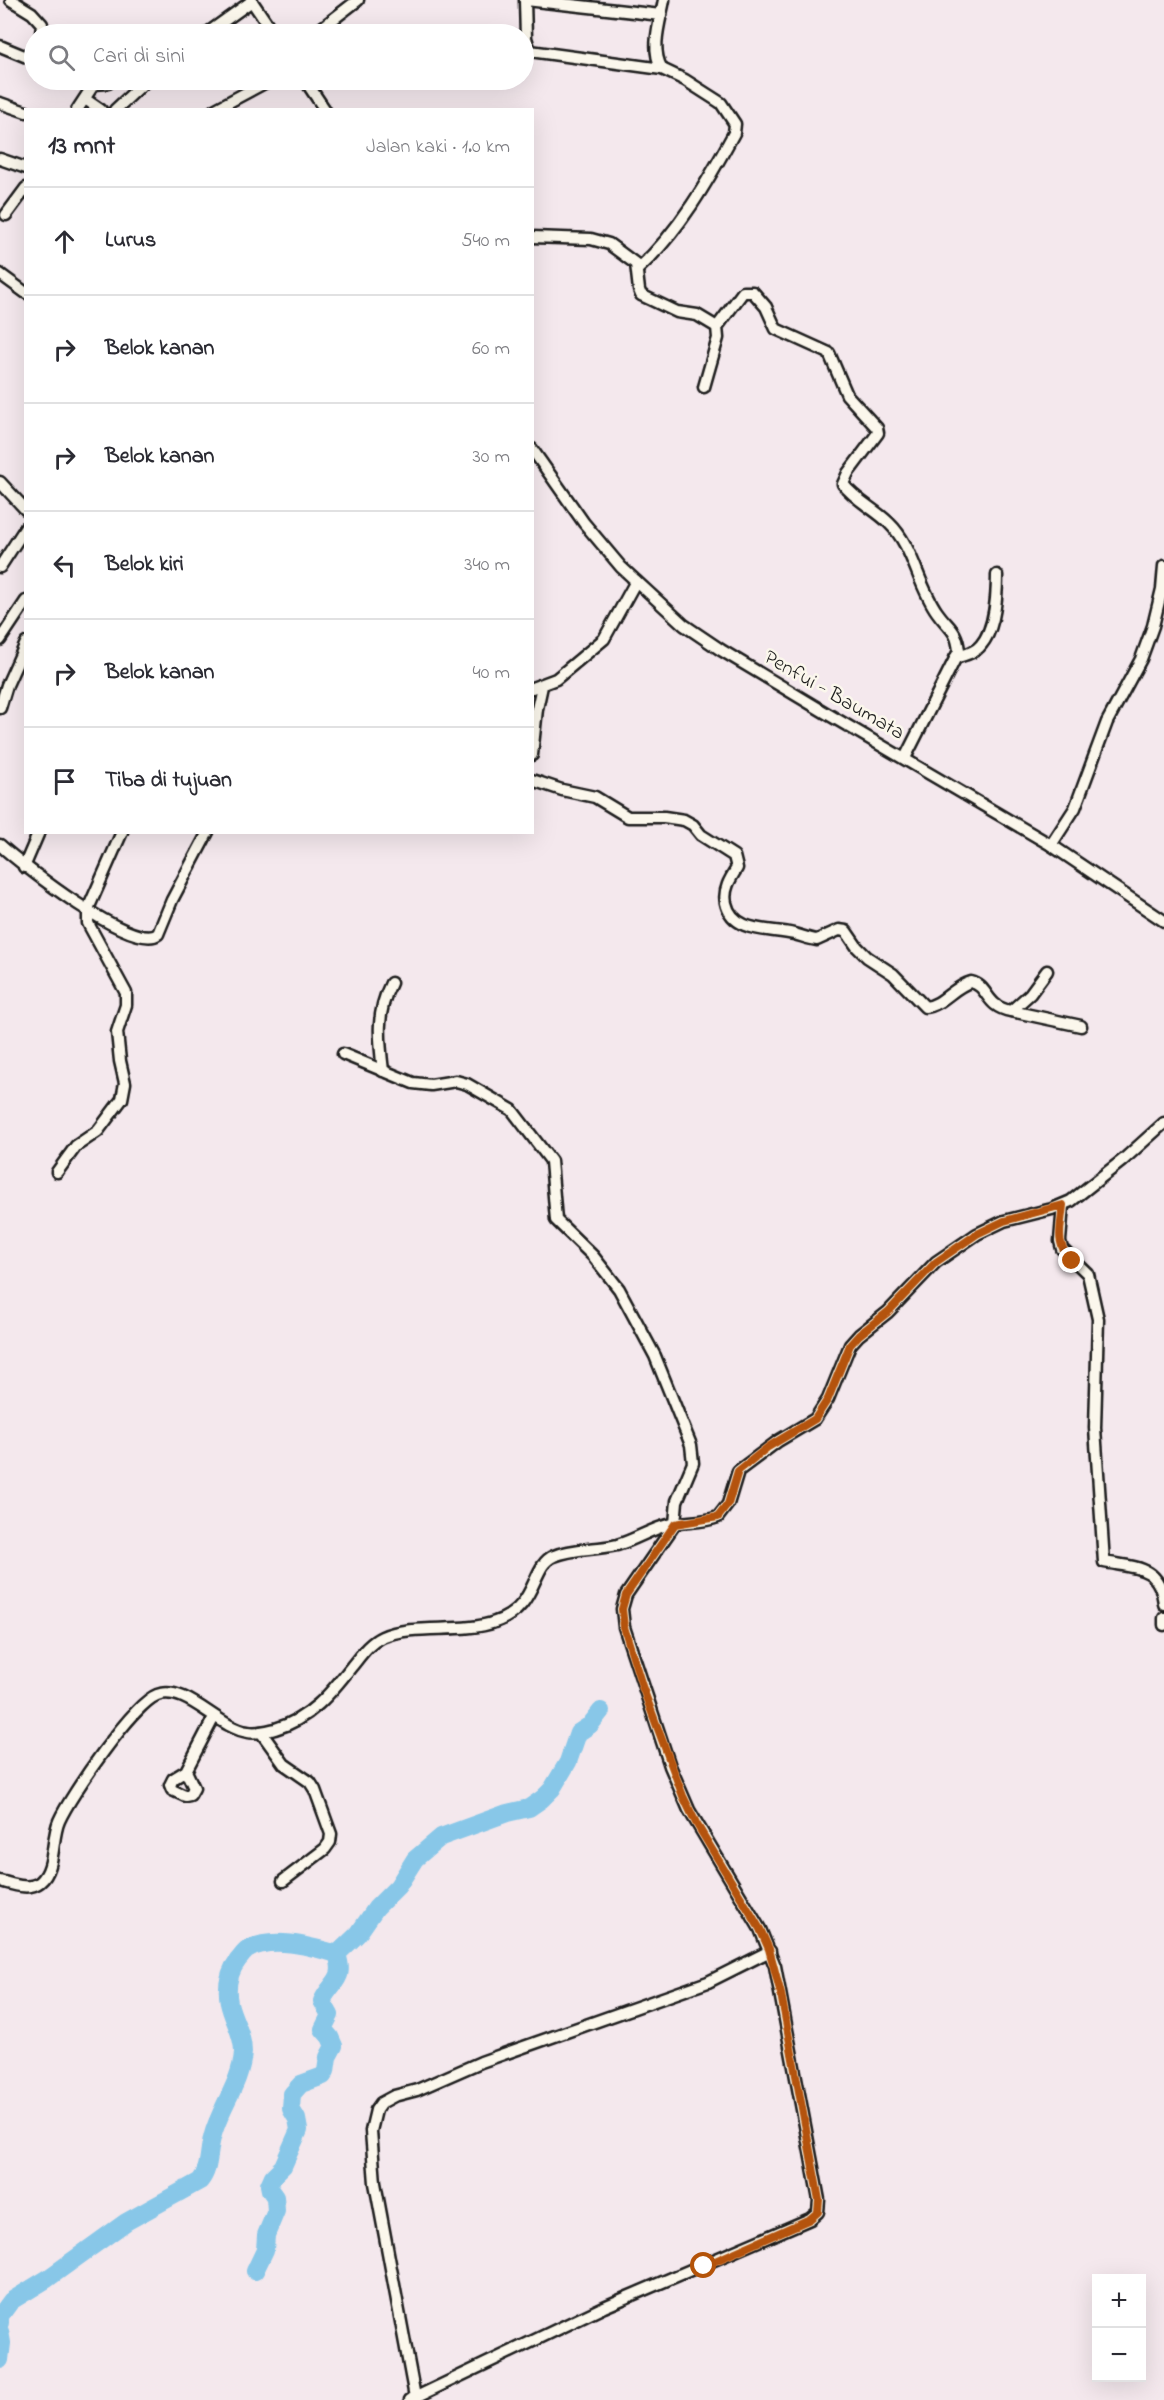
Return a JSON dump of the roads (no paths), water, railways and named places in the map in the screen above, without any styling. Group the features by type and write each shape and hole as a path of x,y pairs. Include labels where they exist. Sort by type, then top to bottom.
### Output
{"street":[{"path":"11,0 32,13 42,24"},
{"path":"220,24 252,0 268,24"},
{"path":"328,24 358,0"},
{"path":"526,24 526,0 661,15"},
{"path":"662,69 655,51 664,0"},
{"path":"0,46 24,53"},
{"path":"534,52 662,69 685,80 721,103 735,124 734,133 697,197 654,255 638,269"},
{"path":"78,108 85,99 87,90"},
{"path":"117,108 136,90"},
{"path":"218,108 251,90"},
{"path":"312,90 324,108"},
{"path":"85,99 98,108"},
{"path":"0,103 24,111"},
{"path":"0,159 24,167"},
{"path":"2,218 24,190"},
{"path":"534,237 591,239 609,244 631,259 638,269 639,290 645,298 676,312 697,315 717,327"},
{"path":"0,274 24,292"},
{"path":"704,387 718,338 717,327 743,292 753,292 766,307 776,328 829,353 847,395 874,424 878,433 848,473 843,484 890,524 902,539 937,612 953,628 959,651 905,758"},
{"name":"Penfui - Baumata","path":"534,452 584,523 636,581 684,625 721,650 1051,845 1164,921"},
{"path":"0,484 24,508"},
{"path":"0,567 24,530"},
{"path":"1051,845 1075,808 1107,722 1141,659 1153,626 1162,589 1164,566"},
{"path":"955,658 979,648 985,638 997,597 997,575"},
{"path":"534,737 538,702 537,687 556,679 604,639 636,581"},
{"path":"0,640 24,604"},
{"path":"0,708 7,685 24,647"},
{"path":"534,781 595,797 628,817 676,818 693,825 701,835 734,856 737,868 727,886 725,896 730,913 737,922 752,928 817,940 839,930 846,931 867,957 893,974 925,1007 936,1004 971,982 980,987 995,1007 1081,1026"},
{"path":"24,867 38,834"},
{"path":"57,1172 76,1146 98,1131 117,1107 125,1083 117,1032 126,1005 126,993 88,923 88,909 121,834"},
{"path":"0,845 24,867 88,909 127,931 154,937 162,926 172,900 207,834"},
{"path":"1011,1011 1030,994 1047,971"},
{"path":"383,1071 379,1019 383,1000 391,982"},
{"path":"344,1054 405,1081 421,1085 456,1081 467,1084 508,1106 549,1158 553,1171 556,1220 593,1256 624,1298 655,1356 691,1445 693,1463 677,1501 675,1524 626,1595 622,1609 623,1621 642,1686 683,1796 696,1823 760,1929 770,1952 781,1994 819,2205 816,2215 756,2243 604,2307 413,2398 375,2183 371,2131 376,2110 381,2103 482,2062 708,1982 770,1952"},
{"path":"0,1881 27,1886 37,1884 43,1879 48,1869 60,1818 118,1734 152,1698 164,1694 177,1695 240,1730 261,1732 288,1724 312,1711 363,1652 382,1637 495,1622 522,1606 530,1594 542,1565 549,1558 616,1545 675,1524 712,1520 722,1514 730,1499 738,1471 768,1447 815,1419 828,1399 850,1345 888,1312 936,1262 977,1234 1004,1221 1063,1205 1103,1177 1164,1123"},
{"path":"1063,1205 1060,1241 1062,1249 1088,1274 1097,1310 1095,1437 1104,1562 1141,1569 1152,1574 1162,1589 1164,1604"},
{"path":"1164,1618 1164,1625"},
{"path":"186,1771 214,1717"},
{"path":"261,1732 284,1764 312,1785 331,1834 330,1842 325,1849 283,1881"}],"waterway":[{"path":"0,2323 0,2316 11,2301 47,2279 126,2222 200,2181 207,2166 215,2127 241,2064 243,2045 229,2003 228,1986 232,1970 245,1952 268,1943 280,1943 337,1954 358,1934 376,1908 398,1886 415,1859 441,1837 507,1813 529,1808 542,1799 552,1789 568,1762 578,1733 590,1725 601,1711"},
{"path":"255,2271 265,2250 266,2235 276,2211 275,2197 269,2185 273,2176 283,2166 299,2130 297,2119 291,2109 292,2094 301,2084 323,2076 328,2057 334,2046 323,2029 330,2015 322,2001 339,1975 337,1954"},
{"path":"0,2331 2,2343 0,2360"}]}
